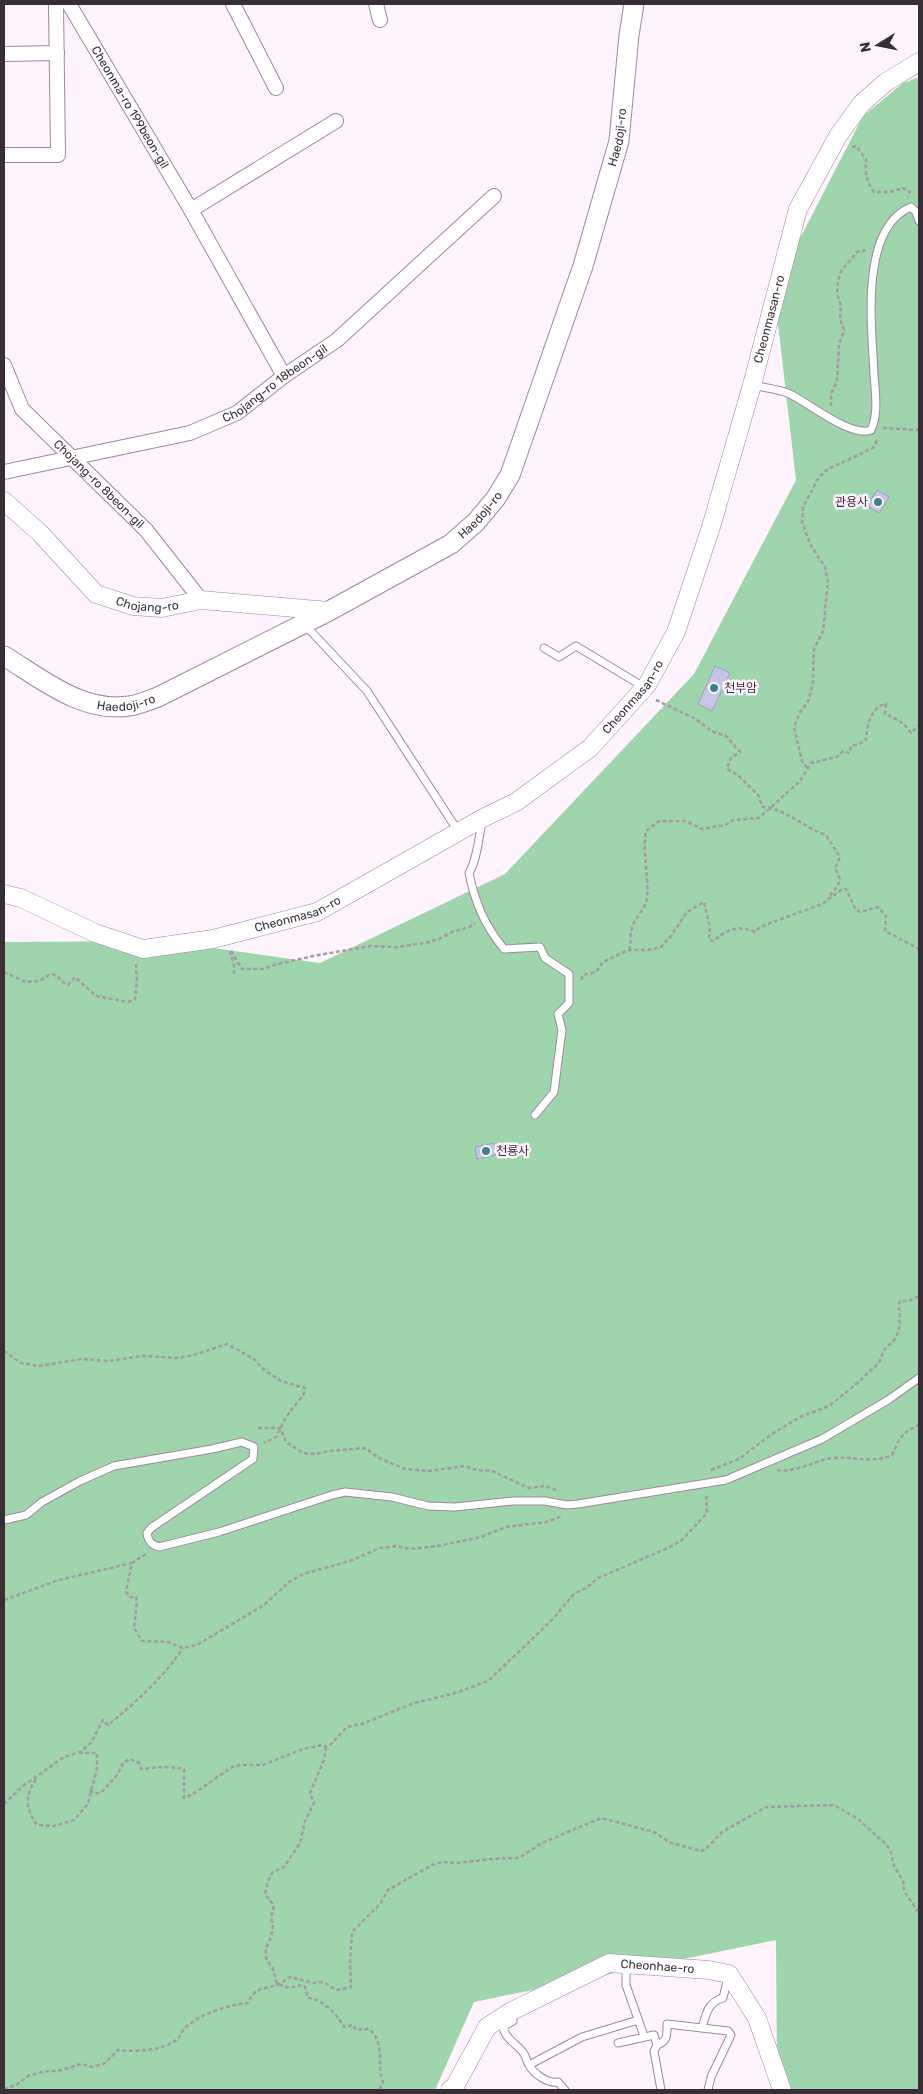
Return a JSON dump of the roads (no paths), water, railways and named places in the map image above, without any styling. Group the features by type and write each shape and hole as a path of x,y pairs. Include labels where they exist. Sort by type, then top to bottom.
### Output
{"main road":[{"name":"Haedoji-ro","path":"4,656 69,696 108,707 130,706 158,697 329,611 451,544 476,522 496,498 510,476 583,266 619,141 629,35 634,4"}],"street":[{"path":"4,155 58,155 56,4"},
{"name":"Cheonma-ro 199beon-gil","path":"69,4 191,210 284,376"},
{"path":"234,4 276,88"},
{"path":"4,54 57,53"},
{"name":"Cheonmasan-ro","path":"4,894 21,898 95,932 138,948 143,949 213,938 317,912 483,818 516,802 590,748 641,691 676,632 711,527 752,385 798,209 838,136 861,104 886,82 919,62"},
{"path":"191,210 336,121"},
{"name":"Chojang-ro 18beon-gil","path":"4,472 74,459 190,433 236,412 337,340 494,196"},
{"name":"Chojang-ro 8beon-gil","path":"4,365 22,409 146,530 201,600"},
{"name":"Chojang-ro","path":"4,501 40,534 96,594 133,606 162,608 201,600 329,611"},
{"name":"Cheonhae-ro","path":"450,2090 455,2086 487,2026 510,2012 609,1963 709,1970 729,1974"},
{"path":"729,1974 758,2018 782,2090"}],"lane":[{"path":"752,385 781,390 844,426 866,432 873,426 876,409 871,310 874,267 879,247 890,224 911,207 916,212 919,221"},
{"path":"303,624 368,691 459,832"},
{"path":"544,648 560,657 576,646 641,691"},
{"path":"483,818 474,865 469,873 474,898 490,932 504,949 540,947 545,958 569,974 569,1003 558,1014 562,1030 554,1092 535,1115"},
{"path":"4,1520 26,1514 42,1502 80,1481 114,1466 242,1442 254,1447 253,1459 151,1528 147,1533 148,1539 153,1546 158,1547 219,1532 332,1494 345,1492 392,1497 428,1506 456,1507 513,1501 545,1501 567,1505 578,1504 726,1480 822,1439 888,1400 919,1378"},
{"path":"626,1963 626,1985 644,2036"},
{"path":"702,2028 708,2008 716,2000 723,1998 729,1974"},
{"path":"510,2012 513,2021 503,2027 504,2034 524,2053 529,2065 536,2074 553,2083 558,2082 565,2090"},
{"path":"529,2065 582,2037 638,2020"},
{"path":"657,2044 664,2042 666,2039 667,2024 728,2031 731,2035 708,2090"},
{"path":"618,2043 654,2035 657,2044 654,2051 661,2090"}],"place":[{"name":"관용사","path":"878,502"},
{"name":"천부암","path":"714,688"},
{"name":"천룡사","path":"486,1151"}]}
